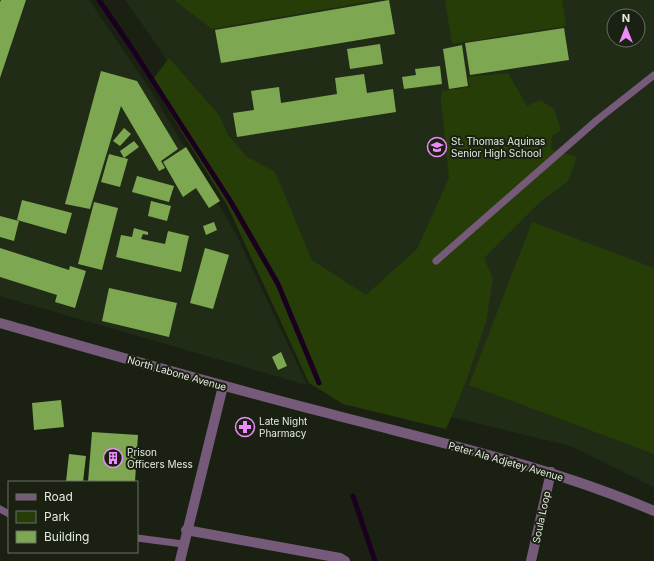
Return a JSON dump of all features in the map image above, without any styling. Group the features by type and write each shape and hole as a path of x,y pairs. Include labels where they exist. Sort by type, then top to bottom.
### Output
{"street":[{"name":"North Labone Avenue","path":"0,323 223,386 356,421"},
{"path":"180,561 186,530 223,386"},
{"name":"Peter Ala Adjetey Avenue","path":"356,421 551,472 590,485 654,511"},
{"name":"Soula Loop","path":"531,561 551,472"},
{"path":"186,530 340,558 345,561"}],"lane":[{"path":"436,261 597,120 654,75"},
{"path":"138,538 183,544"}],"shaded area":[{"path":"0,0 89,0 151,91 236,234 307,385 0,296"},
{"name":"St. Thomas Aquinas Senior High School","path":"125,0 654,0 654,487 571,446 339,390 284,248 157,45"}],"green space":[{"path":"174,0 377,0 212,29"},
{"path":"445,0 562,0 566,26 452,44"},
{"path":"169,58 218,114 228,135 246,156 275,172 312,260 366,295 417,249 449,178 441,100 442,91 470,87 468,77 508,73 527,106 540,100 554,109 561,130 552,136 551,149 577,157 568,181 540,202 484,258 493,279 486,322 467,379 446,429 343,404 309,383 227,205 151,82"},
{"path":"532,222 654,268 654,454 469,385"}],"building":[{"path":"1,0 26,0 0,78 0,2"},
{"path":"389,0 395,34 221,63 215,30"},
{"path":"564,28 569,60 470,75 465,43"},
{"path":"380,44 383,64 350,69 347,49"},
{"path":"462,45 468,86 449,89 443,49"},
{"path":"440,66 442,84 404,89 402,77 416,75 415,69"},
{"path":"101,71 137,81 178,149 161,161 165,168 159,171 121,106 90,209 65,204"},
{"path":"364,74 367,93 393,89 396,112 237,137 233,113 254,110 251,91 279,87 281,103 337,94 335,78"},
{"path":"124,128 131,134 120,146 113,141"},
{"path":"134,141 139,147 124,158 120,151"},
{"path":"186,147 220,201 209,208 196,188 183,197 163,162"},
{"path":"109,154 128,159 120,187 101,182"},
{"path":"137,176 174,186 169,202 132,192"},
{"path":"22,200 72,213 66,234 17,220"},
{"path":"151,201 171,206 167,221 148,216"},
{"path":"94,202 118,208 102,270 78,264"},
{"path":"0,216 19,221 14,241 0,237"},
{"path":"214,222 217,230 206,235 203,226"},
{"path":"134,228 148,232 148,235 143,234 141,239 165,244 168,231 189,236 181,272 116,257 121,235 132,237"},
{"path":"0,248 69,270 70,266 86,271 75,308 55,302 57,295 0,277"},
{"path":"205,248 229,255 213,309 190,303"},
{"path":"109,288 177,303 169,337 102,321"},
{"path":"281,352 287,366 278,370 272,357"},
{"path":"61,400 64,427 34,430 32,403"},
{"name":"Prison Officers Mess","path":"92,432 138,435 135,481 88,481"},
{"path":"69,454 86,456 83,481 66,481"}],"waterway":[{"path":"99,0 231,202 278,284 319,383"},
{"path":"353,496 375,561"}],"place":[{"name":"St. Thomas Aquinas Senior High School","path":"437,147"},
{"name":"Late Night Pharmacy","path":"245,427"},
{"name":"Prison Officers Mess","path":"113,458"}]}
